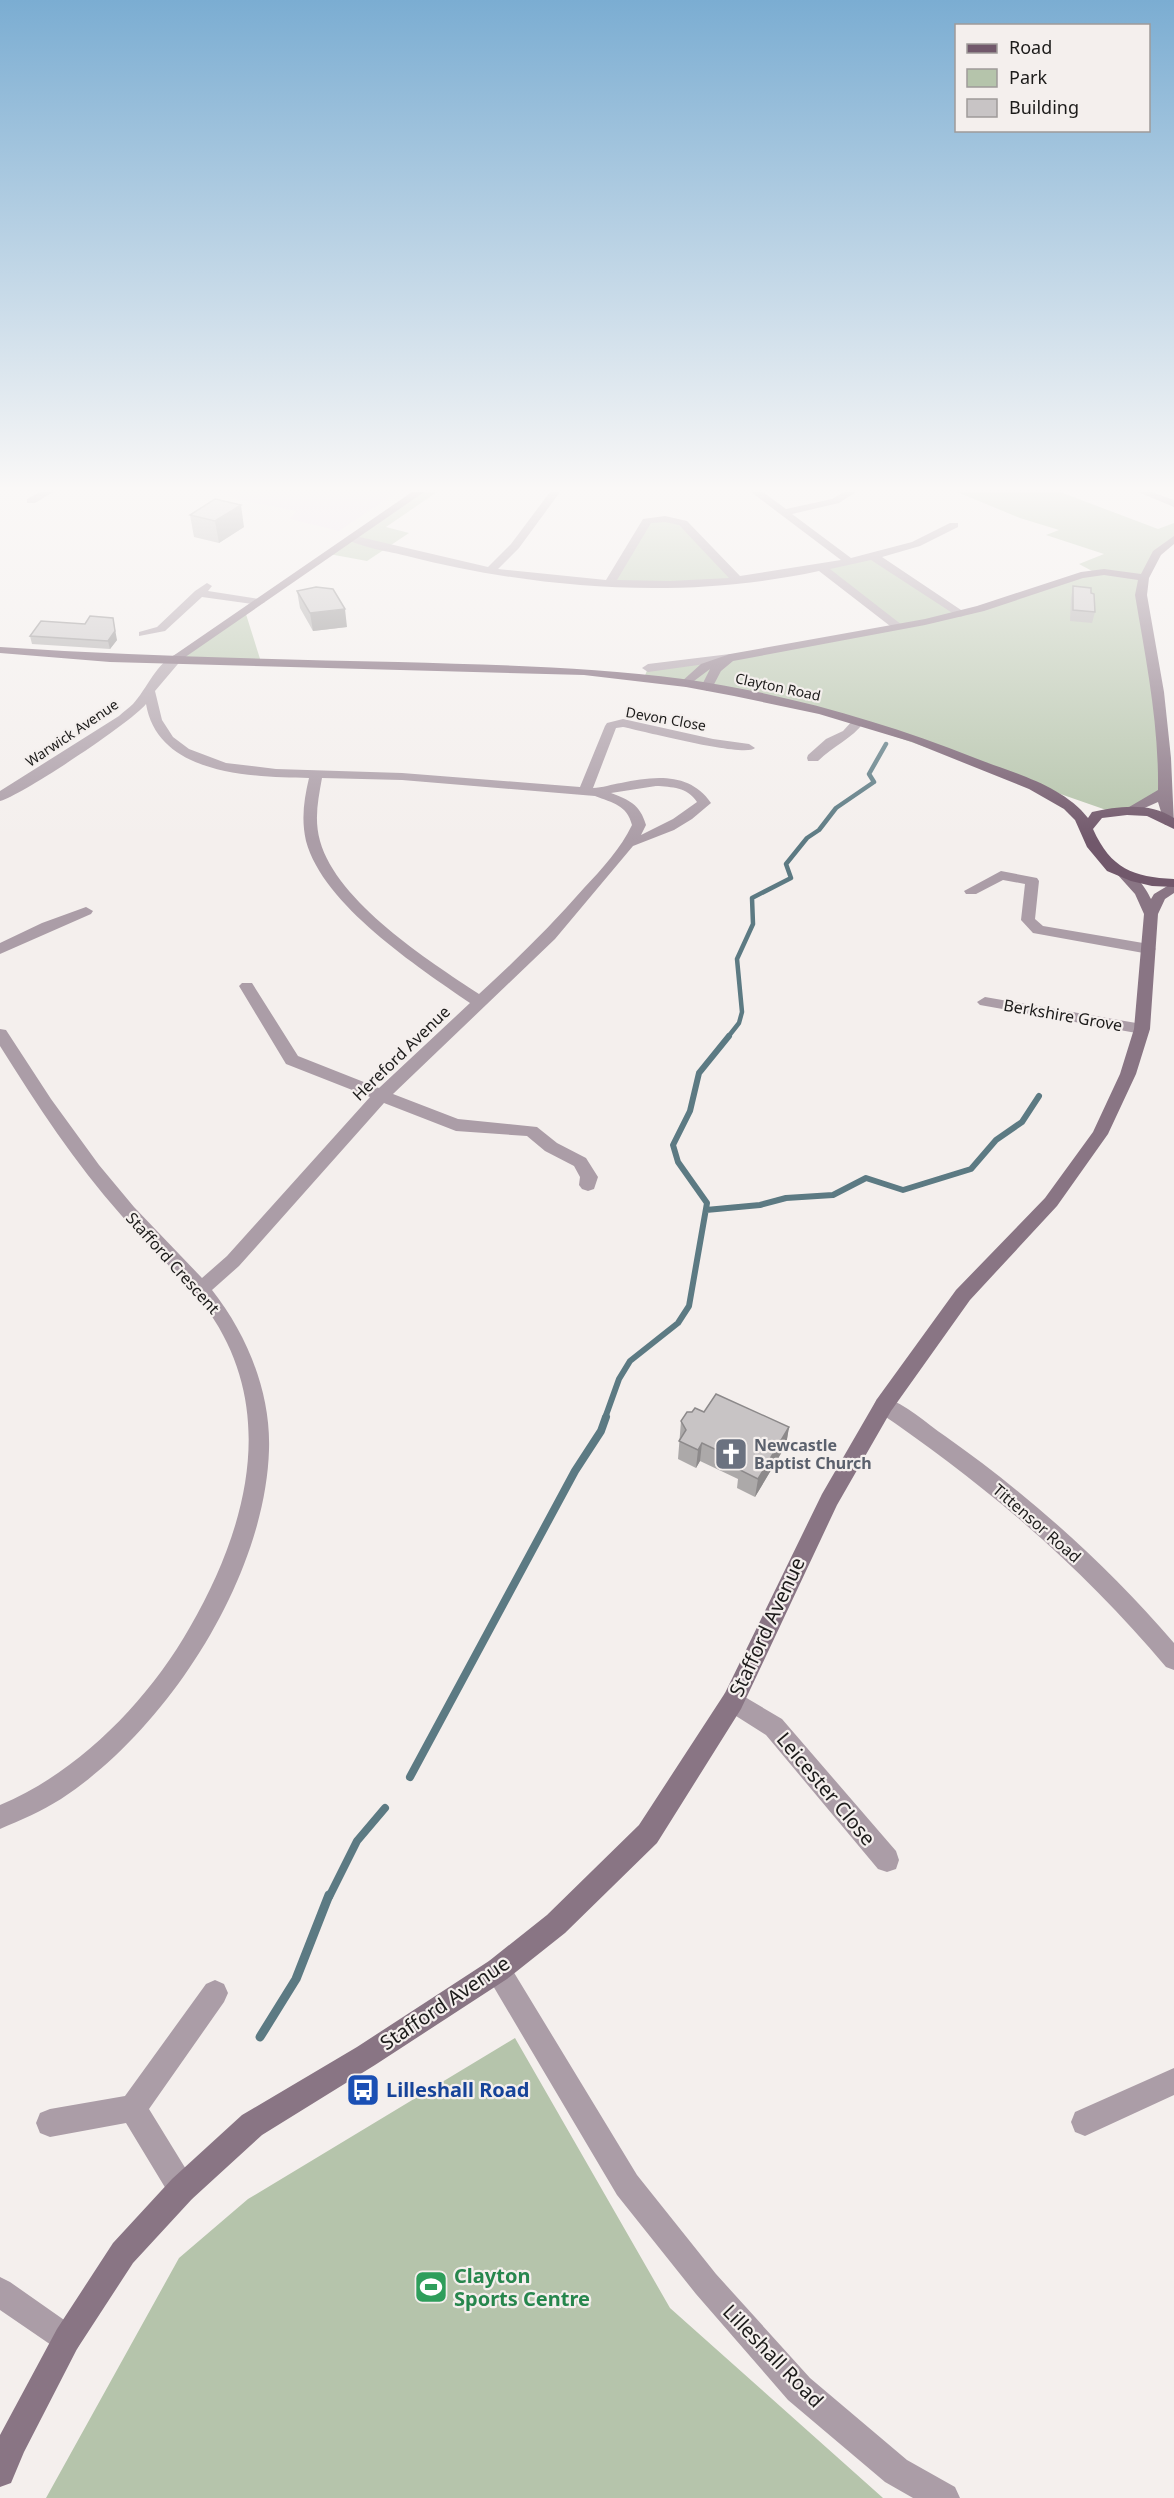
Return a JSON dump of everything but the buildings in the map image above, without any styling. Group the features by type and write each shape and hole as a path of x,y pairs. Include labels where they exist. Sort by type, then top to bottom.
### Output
{"main road":[{"name":"Clayton Road","path":"0,650 110,658 177,658 585,671 686,683 788,703 916,739 1034,786 1112,812"},
{"name":"Clayton Road","path":"1034,786 1069,806 1087,828 1094,847 1103,859 1124,873 1152,882 1174,885"},
{"path":"1087,828 1097,815 1131,810 1153,814 1172,823"}],"street":[{"path":"143,634 161,628 182,609"},
{"path":"177,658 249,609"},
{"path":"874,609 897,627"},
{"path":"953,609 961,614"},
{"path":"648,668 730,658 897,627 978,609"},
{"path":"1143,609 1170,758 1164,792 1172,823"},
{"name":"Warwick Avenue","path":"0,797 123,719 150,692 160,675 177,658"},
{"path":"686,683 705,667 730,658"},
{"path":"706,687 717,669 730,658"},
{"path":"123,719 153,720 150,692"},
{"name":"Hereford Avenue","path":"153,720 166,737 186,752 205,760 247,770 374,775 591,792 628,804 636,813 639,825 629,843 550,936 381,1096 233,1261 200,1290"},
{"path":"813,758 830,742 847,734 858,722"},
{"name":"Devon Close","path":"591,792 611,726 623,723 749,748"},
{"path":"316,773 309,815 315,847 344,893 377,926 418,960 480,1002"},
{"name":"Hereford Avenue","path":"591,792 615,787 677,782 694,788 701,794 704,803 688,817 654,836 629,843"},
{"path":"1131,810 1150,802 1164,792"},
{"path":"1124,873 1141,892 1151,914"},
{"path":"971,891 1001,875 1032,881 1028,920 1038,930 1149,949"},
{"path":"1151,914 1159,897 1174,885"},
{"path":"0,949 86,911"},
{"name":"Stafford Avenue","path":"0,2472 13,2441 67,2339 123,2253 182,2189 252,2125 366,2056 498,1970 556,1924 648,1834 733,1701 829,1500 884,1405 963,1295 1051,1202 1100,1134 1128,1074 1142,1029 1151,914"},
{"path":"247,986 291,1060 456,1125 531,1131 551,1147 580,1162 589,1177 588,1185"},
{"name":"Berkshire Grove","path":"985,1002 1142,1029"},
{"name":"Stafford Crescent","path":"0,1034 73,1143 127,1211 200,1290 224,1320 241,1355 259,1418 258,1483 249,1522 229,1575 185,1656 153,1699 115,1738 68,1779 42,1799 0,1817"},
{"name":"Tittensor Road","path":"884,1405 912,1423 1021,1504 1124,1602 1174,1660"},
{"name":"Leicester Close","path":"733,1701 774,1727 887,1860"},
{"name":"Lilleshall Road","path":"498,1970 627,2185 706,2284 799,2389 896,2471 944,2498"},
{"path":"50,2123 133,2108 215,1993"},
{"path":"1085,2122 1174,2081"},
{"path":"133,2108 182,2189"},
{"path":"0,2292 67,2339"}],"green space":[{"path":"874,609 953,609 961,614 978,609 1147,609 1164,792 1150,802 1112,812 822,711 644,678 648,668 897,627"},
{"path":"245,611 261,662 177,658"},
{"path":"515,2038 670,2308 883,2498 46,2498 179,2258 248,2199"}],"waterway":[{"path":"728,1037 739,1023 742,1012 737,959 753,924 752,898 791,878 786,864 807,838 819,830 836,808 874,782 869,774 886,744"},
{"path":"605,1418 619,1379 630,1361 678,1323 689,1306 707,1203 678,1162 673,1145 690,1111 699,1073 729,1036"},
{"path":"706,1210 760,1205 786,1198 833,1195 866,1178 903,1190 971,1169 996,1140 1022,1122 1039,1096"},
{"path":"410,1777 575,1471 601,1431 606,1417"},
{"path":"329,1897 357,1841 385,1808"},
{"path":"260,2037 296,1979 329,1895"}],"place":[{"name":"Newcastle Baptist Church","path":"731,1454"},
{"name":"Lilleshall Road","path":"363,2090"},
{"name":"Clayton Sports Centre","path":"431,2287"}]}
